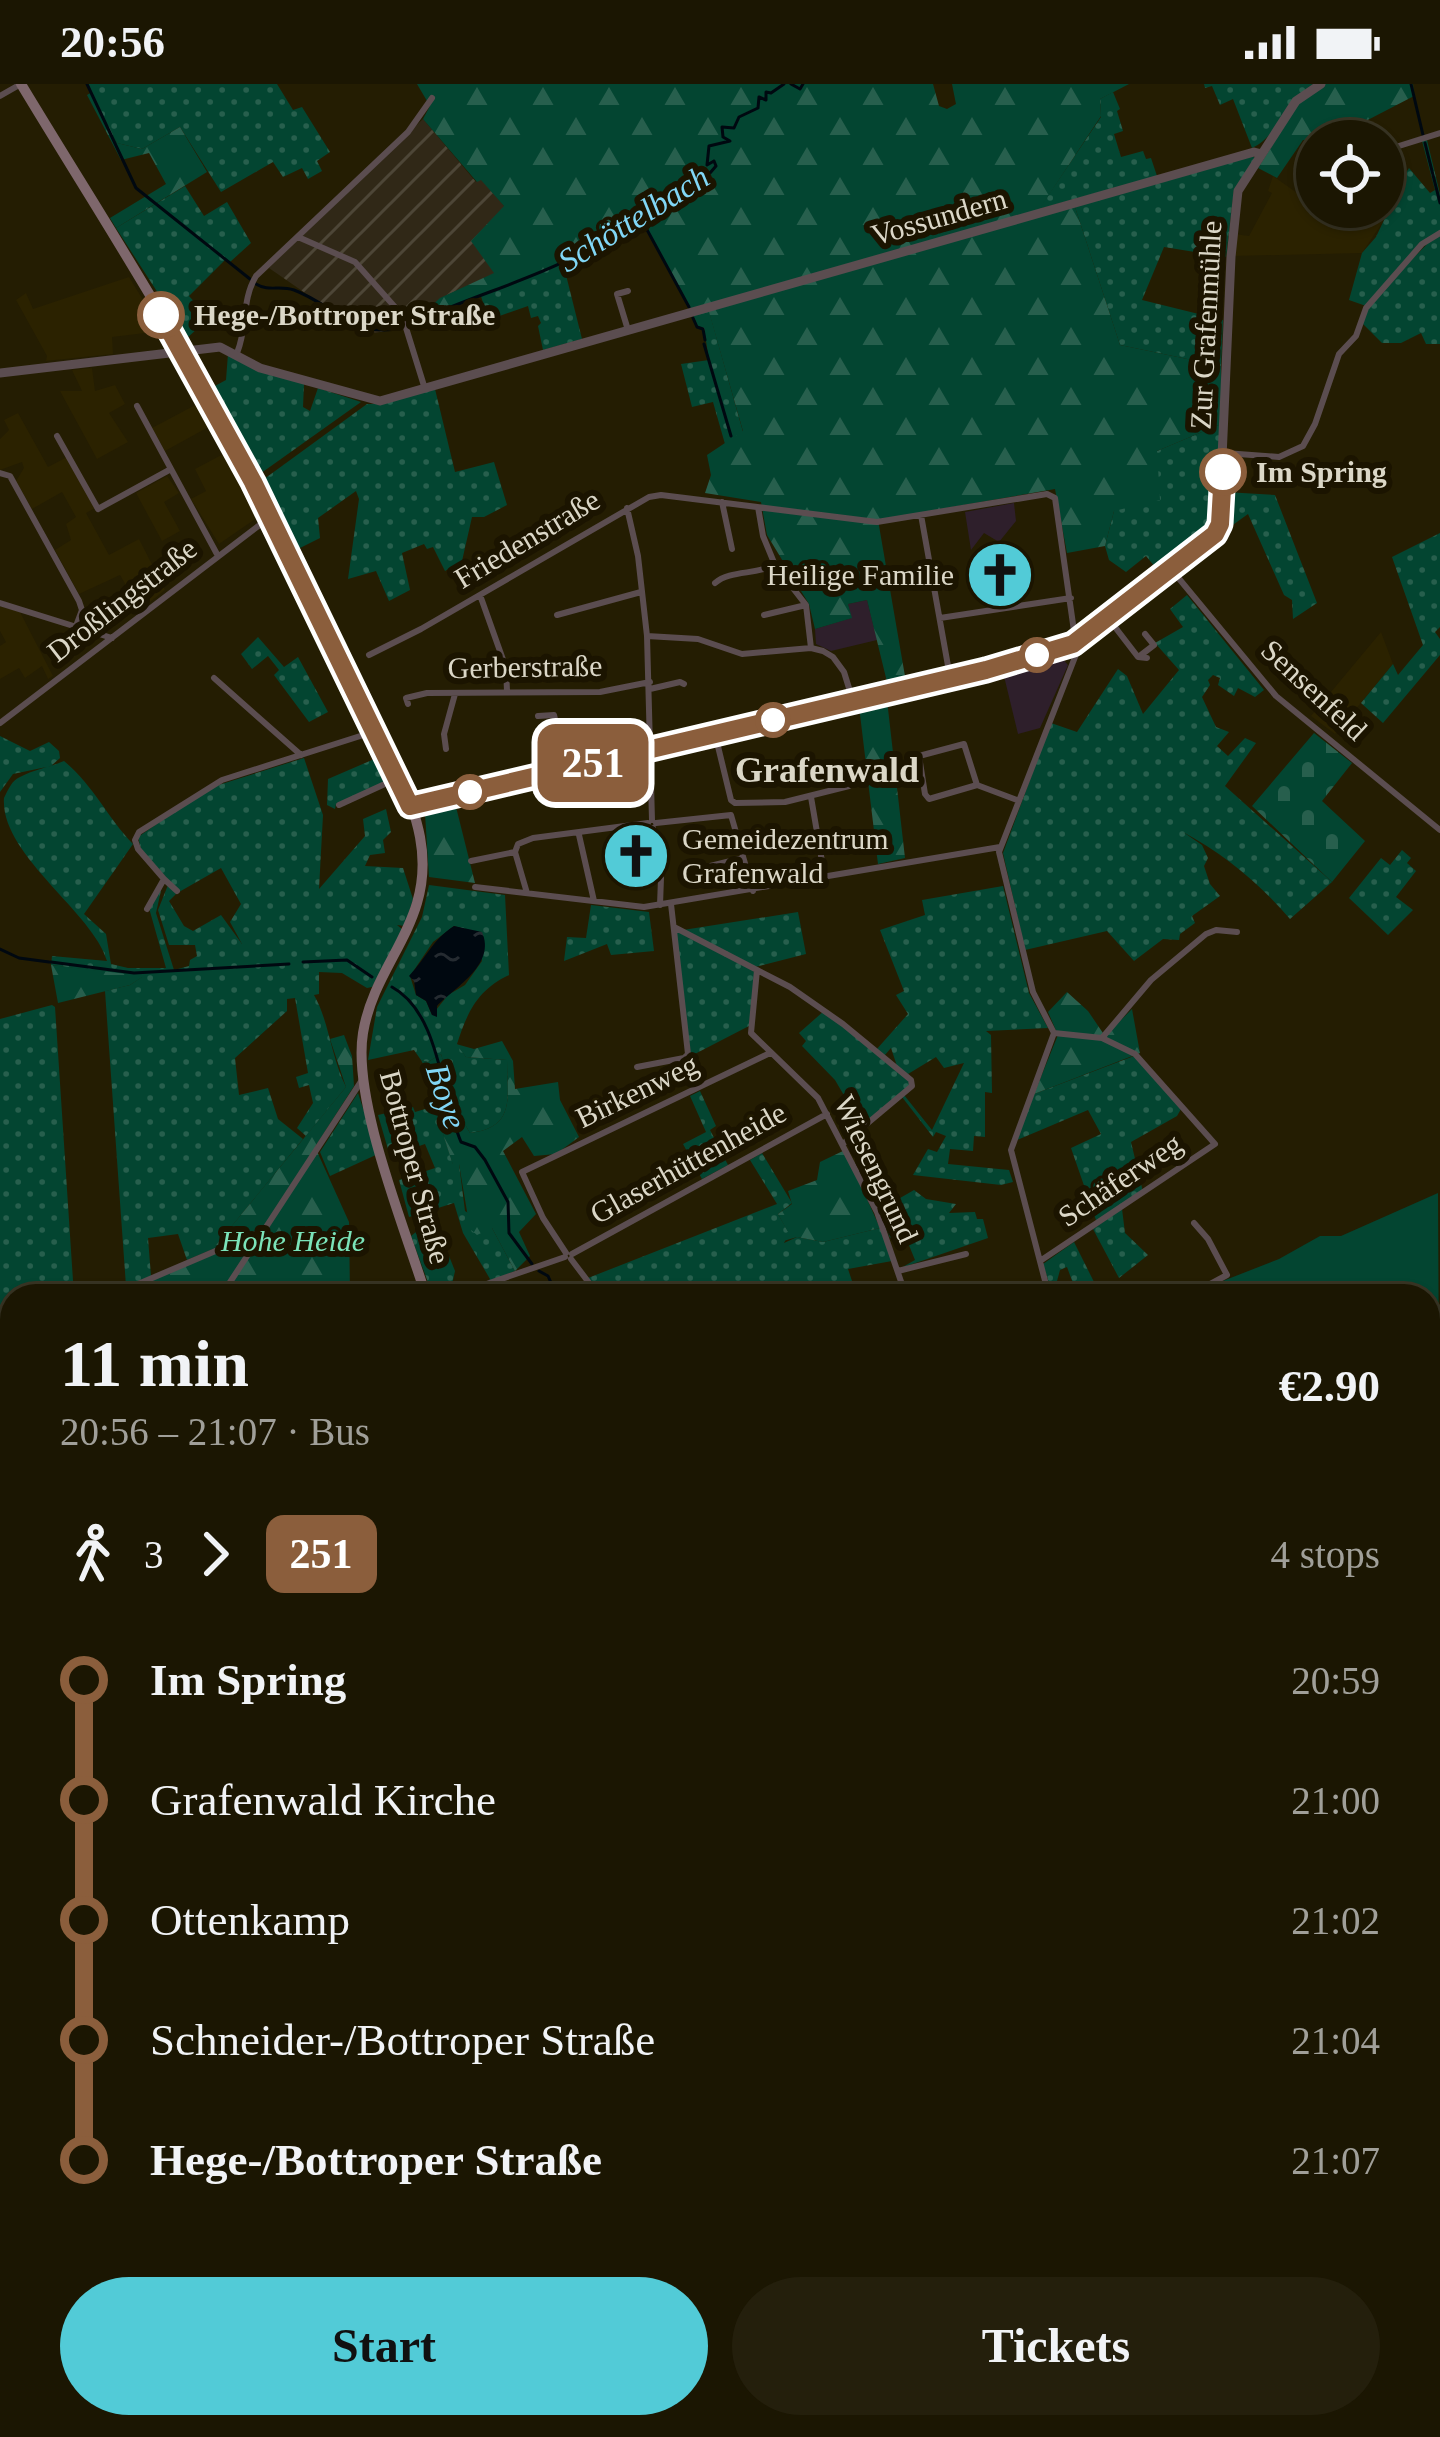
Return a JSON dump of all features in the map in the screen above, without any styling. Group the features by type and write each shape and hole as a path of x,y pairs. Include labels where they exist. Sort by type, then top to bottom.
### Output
{"main road":[{"name":"Bottroper Straße","path":"21,84 182,349 270,517 410,806 420,839 422,882 406,937 369,1010 361,1054 362,1080 422,1284"}],"street":[{"path":"0,96 21,84"},
{"name":"Zur Grafenmühle","path":"410,806 1061,649 1171,569 1215,534 1220,524 1238,191 1296,101 1321,84"},
{"path":"237,352 251,284 408,131 432,98"},
{"path":"1404,145 1440,134"},
{"name":"Vossundern","path":"0,373 220,347 260,368 373,401 1254,152 1262,154"},
{"path":"1225,453 1280,457 1303,446 1339,354 1356,336 1366,308 1422,244 1440,233"},
{"path":"298,237 355,262 402,315 425,389"},
{"path":"606,297 628,291"},
{"path":"617,294 628,330"},
{"path":"137,406 218,556"},
{"path":"57,436 98,509 171,469"},
{"path":"0,473 10,476 80,601 76,626"},
{"name":"Friedenstraße","path":"369,655 627,508 662,495 877,522 1052,496 1071,598"},
{"path":"722,502 732,549"},
{"path":"758,507 775,565 806,605 811,648"},
{"path":"627,508 647,636 653,857 661,878 660,905"},
{"path":"921,515 950,677"},
{"name":"Droßlingstraße","path":"2,722 270,517"},
{"path":"715,583 723,576 758,573 775,565"},
{"name":"Sensenfeld","path":"1171,569 1276,695 1440,830"},
{"path":"557,614 642,592"},
{"path":"480,595 506,668 507,691"},
{"path":"940,619 1071,598 1075,660 1000,847 1033,992 1054,1034 1010,1150 1046,1284"},
{"path":"0,603 112,638"},
{"path":"764,615 806,605"},
{"path":"1108,618 1142,657 1154,645 1145,634"},
{"path":"647,636 698,639 742,654 811,648 833,657 844,671 853,701"},
{"path":"1061,649 1075,660"},
{"path":"214,678 302,757"},
{"name":"Gerberstraße","path":"408,704 406,698 455,692 600,692 684,684"},
{"path":"446,749 444,734 455,692"},
{"path":"538,716 554,715 567,769"},
{"path":"177,891 138,849 135,840 140,832 207,787 376,731"},
{"path":"715,734 735,803 784,802 849,786"},
{"path":"976,785 964,744 919,756 929,799 976,785 1017,800"},
{"path":"339,805 398,778"},
{"path":"811,797 825,879"},
{"path":"526,893 515,852 517,844 532,838 731,814 753,891"},
{"path":"579,835 594,902"},
{"path":"475,887 634,907 1000,847"},
{"path":"471,861 515,852"},
{"path":"702,868 743,858"},
{"path":"148,909 164,879"},
{"name":"Birkenweg","path":"637,1067 687,1055 671,904"},
{"path":"674,927 834,1017 913,1083 844,1143"},
{"path":"1102,1038 1151,980 1206,934 1237,932"},
{"name":"Wiesengrund","path":"757,970 750,1030 818,1098 877,1212 902,1284"},
{"name":"Schäferweg","path":"1040,1262 1215,1144 1135,1054 1102,1038 1054,1034"},
{"name":"Birkenweg","path":"568,1255 543,1218 523,1172 772,1052"},
{"path":"229,1284 362,1080"},
{"name":"Glaserhüttenheide","path":"486,1284 568,1255 827,1114"},
{"path":"1194,1222 1227,1275 1210,1284"},
{"path":"138,1284 263,1230"},
{"name":"Wiesengrund","path":"898,1271 966,1254"},
{"path":"568,1255 590,1284"}],"shaded area":[{"path":"423,119 476,182 481,179 504,206 495,273 441,298 427,310 406,315 400,319 403,327 375,333 324,306 269,268"},
{"path":"1273,176 1296,192 1296,228 1379,228 1362,253 1233,256 1235,234 1249,236 1272,193 1268,191"},
{"path":"129,277 162,331 112,337 113,354 46,361 16,300 26,293 33,309"},
{"path":"92,368 95,391 115,385 125,404 109,413 128,442 97,459 60,391 82,391 72,370"},
{"path":"201,402 214,424 165,451 152,428"},
{"path":"18,413 48,467 67,457 95,508 86,513 109,555 139,539 165,590 150,602 142,589 131,594 120,575 79,594 55,550 71,540 66,524 76,517 62,492 32,509 16,481 24,468 22,462 0,470 0,439 9,430 4,420"},
{"path":"229,451 261,515 219,544 191,499 206,491 195,469"},
{"path":"167,476 179,493 164,502 180,531 162,541 136,493"},
{"path":"1014,503 1016,521 999,542 984,533 971,550 965,512"},
{"path":"867,600 877,640 831,651 816,644 815,629 851,618 848,604"},
{"path":"0,606 20,612 53,676 48,679 42,666 25,678 19,668 0,679 0,646 6,642 0,631"},
{"path":"1381,632 1393,664 1335,734 1311,716"},
{"path":"1060,656 1068,665 1040,728 1018,734 1003,672 1042,665"}],"green space":[{"path":"86,84 277,84 293,110 302,107 330,152 317,161 322,171 308,179 302,168 283,177 273,162 221,192 180,127 142,149 117,143"},
{"path":"417,84 933,84 939,106 947,109 956,104 952,84 1129,84 1100,99 1101,116 1039,210 1075,207 1120,345 1221,366 1221,424 1157,451 1160,500 1114,511 1105,546 1067,553 1055,489 878,520 906,682 888,686 867,600 848,604 852,618 815,629 809,604 767,535 761,502 705,493 711,475 707,455 743,431 709,312 697,315 689,307 638,213 613,236 559,264 410,324 406,315 419,303 427,310 440,298 494,273 471,241 504,206 423,119 430,106"},
{"path":"1204,84 1313,84 1252,148 1233,99 1220,105 1212,86 1205,88"},
{"path":"1324,84 1413,84 1414,96 1368,120 1296,120 1296,150 1277,178 1258,168 1299,103"},
{"path":"92,92 117,143 142,149 180,127 207,172 116,228 110,218 166,184 149,153 121,160 87,95"},
{"path":"1113,92 1123,131 1114,134 1121,157 1143,151 1157,176 1039,209 1101,117 1100,99"},
{"path":"1427,140 1440,194 1440,231 1366,306 1349,300 1362,253 1380,228 1404,228 1404,176 1409,168 1430,193 1435,190 1422,141"},
{"path":"1252,156 1234,190 1226,257 1164,247 1142,300 1223,320 1221,366 1120,345 1075,207"},
{"path":"185,186 204,216 227,202 251,243 230,262 225,260 189,296 209,318 187,338 116,228"},
{"path":"1440,235 1440,344 1426,344 1421,333 1401,343 1382,343 1362,323 1368,311 1405,261"},
{"path":"563,263 582,339 543,350 541,323 538,316 531,318 528,306 488,320 481,296"},
{"path":"709,311 743,432 725,444 713,402 692,407 681,364 709,360 704,328 698,327 693,315"},
{"path":"228,354 304,384 303,407 310,411 318,388 361,402 257,476 213,387 226,380"},
{"path":"435,389 455,472 494,462 507,505 484,517 472,517 462,561 445,571 433,547 427,549 424,544 402,553 410,590 389,601 376,571 348,579 359,499 356,491 318,518 320,538 294,551 260,482 367,404"},
{"path":"1221,424 1216,523 1206,538 1160,573 1146,556 1126,572 1109,560 1105,546 1114,511 1157,451"},
{"path":"1225,492 1275,495 1317,603 1293,619 1292,600 1284,595 1248,514 1223,532"},
{"path":"1440,533 1440,627 1435,632 1440,655 1383,723 1361,703 1393,664 1398,675 1423,645 1392,557"},
{"path":"1187,595 1264,690 1255,697 1238,688 1234,696 1218,685 1220,678 1213,675 1208,680 1202,697 1216,727 1229,732 1217,746 1228,756 1245,738 1256,743 1225,786 1332,882 1290,919 1241,871 1183,832 1202,845 1210,884 1220,896 1192,916 1195,923 1179,940 1163,939 1134,961 1107,931 1025,950 1003,853 1051,723 1077,732 1118,669 1127,676 1143,714 1179,670 1155,643 1183,627 1170,609"},
{"path":"258,637 284,667 298,657 328,712 309,722 274,675 279,670 268,656 252,669 241,654"},
{"path":"887,700 905,858 878,864 859,706"},
{"path":"1314,733 1352,763 1322,801 1365,841 1332,882 1252,806"},
{"path":"0,736 30,751 49,742 60,758 51,766 13,774 0,792"},
{"path":"379,757 391,779 336,804 335,809 327,805 328,779"},
{"path":"304,758 323,815 319,889 365,836 363,819 386,809 391,832 383,840 385,853 370,855 365,866 403,868 413,899 405,926 397,925 403,930 372,987 342,973 319,972 319,994 314,995 346,1087 306,1136 297,1128 313,1103 309,1085 299,1088 296,1077 308,1073 295,998 287,999 287,1011 235,1058 239,1095 268,1088 278,1119 303,1139 213,1249 187,1260 178,1234 148,1238 151,1276 126,1284 105,991 142,977 51,965 52,956 107,961 84,923 16,841 4,798 15,780 30,772 64,761 75,771 133,844 84,914 106,934 111,964 166,968 149,908 162,886 156,913 174,970 189,966 197,956 195,945 169,945 158,910 168,885 176,894 169,901 184,926 193,931 221,915 242,944 230,922 241,904 221,868 179,892 141,849 138,837 209,788"},
{"path":"455,803 475,883 429,877 425,813"},
{"path":"1402,850 1416,871 1396,897 1413,910 1388,935 1349,898 1381,858 1390,865"},
{"path":"429,885 505,895 509,975 475,1004 457,1044 466,1057 507,1060 506,1108 496,1124 485,1130 470,1133 459,1114 441,1054 428,1062 414,1050 368,1060 377,1007 422,917","holes":["454,926 475,932 482,961 465,985 448,995 432,1015 426,1001 416,995 410,976 433,942"]},
{"path":"1003,886 1029,993 1048,1028 986,1031 991,1035 992,1093 985,1092 985,1137 974,1136 973,1151 950,1149 948,1164 1009,1170 1013,1182 1001,1185 913,1175 928,1149 937,1152 946,1136 936,1132 933,1137 902,1097 932,1130 964,1063 944,1068 936,1057 908,1074 897,1066 891,1048 884,1056 876,1050 908,1014 896,995 904,991 880,930 925,915 922,900"},
{"path":"591,905 649,912 654,951 611,955 607,944 564,961 567,937 586,938"},
{"path":"798,912 806,954 755,967 683,930"},
{"path":"676,931 753,969 755,976 749,1026 689,1057"},
{"path":"51,965 144,976 130,985 58,1003"},
{"path":"1067,992 1105,1036 1132,1009 1140,1053 1034,1094 1058,1035 1048,1012"},
{"path":"55,1007 73,1284 0,1284 0,1019"},
{"path":"824,1011 909,1080 909,1087 862,1126 835,1080 802,1046 806,1041 799,1033"},
{"name":"Hohe Heide","path":"344,1035 352,1056 354,1086 315,1147 349,1222 350,1284 141,1284 207,1256 346,1087 330,1039"},
{"path":"502,1041 513,1061 515,1089 558,1082 560,1100 579,1137 556,1154 534,1156 522,1137 503,1151 536,1214 519,1232 530,1256 515,1271 492,1228 477,1235 470,1229 459,1164 453,1165 433,1103 432,1081 421,1060 428,1062 441,1054 459,1114 470,1133 485,1130 496,1124 506,1108 507,1060 466,1057 456,1044 474,1049"},
{"path":"1134,1056 1181,1109 1177,1116 1131,1142 1143,1192 1097,1223 1071,1148 1101,1134 1088,1110 1015,1141 1034,1094"},
{"path":"700,1091 716,1126 710,1130 728,1165 702,1179 683,1144 706,1132 690,1096"},
{"path":"358,1093 378,1154 330,1176 320,1152"},
{"path":"433,1103 453,1164 459,1164 465,1211 492,1228 515,1271 487,1282 490,1279 463,1233 454,1203 409,1217 399,1180 435,1168 425,1144 390,1156 378,1115 413,1107 415,1112"},
{"path":"845,1150 880,1228 823,1242 797,1237 780,1242 788,1232 778,1214 792,1204 788,1191 817,1180 820,1162"},
{"path":"762,1153 792,1203 778,1214 789,1233 784,1243 797,1237 823,1242 880,1228 892,1261 848,1269 853,1284 593,1284 588,1278 777,1204 750,1160"},
{"path":"914,1190 926,1199 956,1204 949,1213 975,1212 977,1219 983,1219 988,1238 901,1268 915,1260 904,1233 890,1238 878,1206"},
{"path":"1438,1193 1438,1284 1215,1284 1279,1259 1320,1236 1341,1236"},
{"path":"1122,1209 1125,1233 1148,1255 1119,1278 1093,1229"},
{"path":"416,1232 422,1248 443,1241 455,1271 452,1284 429,1284 411,1236"},
{"path":"1074,1242 1095,1284 1073,1284 1067,1267 1060,1270 1057,1281 1049,1283 1043,1264"}],"water":[{"path":"454,926 482,932 484,954 472,974 437,1006 437,1017 416,995 409,976"}],"waterway":[{"name":"Schöttelbach","path":"87,84 136,188 250,279"},
{"name":"Schöttelbach","path":"412,324 559,264 638,213 644,217 657,198 678,191 682,183 694,186 698,174 710,173 716,166 714,161 707,165 709,146 730,141 723,137 722,127 734,128 739,117 758,108 759,97 766,100 766,92 784,84"},
{"name":"Schöttelbach","path":"791,84 800,89 803,84"},
{"path":"1411,84 1423,135"},
{"path":"1425,143 1440,203"},
{"path":"639,215 689,307"},
{"name":"Schöttelbach","path":"256,284 294,290 372,329 402,327"},
{"path":"693,318 705,340"},
{"path":"704,344 731,436"},
{"name":"Boye","path":"0,949 19,958 49,962"},
{"name":"Boye","path":"303,962 347,960 372,977"},
{"name":"Boye","path":"51,962 134,973 289,964"},
{"name":"Boye","path":"392,987 408,999 430,1035 461,1142 475,1147 485,1160 508,1202 509,1233 532,1264"},
{"name":"Boye","path":"539,1271 552,1284"}],"bus line":[{"name":"251","path":"161,315 253,482 410,806 986,670 1069,646 1215,534 1220,524 1223,472"}],"place":[{"name":"Hege-/Bottroper Straße","path":"161,315"},
{"name":"Im Spring","path":"1223,472"},
{"name":"Heilige Familie","path":"1000,575"},
{"name":"Gemeidezentrum Grafenwald","path":"636,856"}],"district":[{"name":"Grafenwald","path":"827,769"}]}
